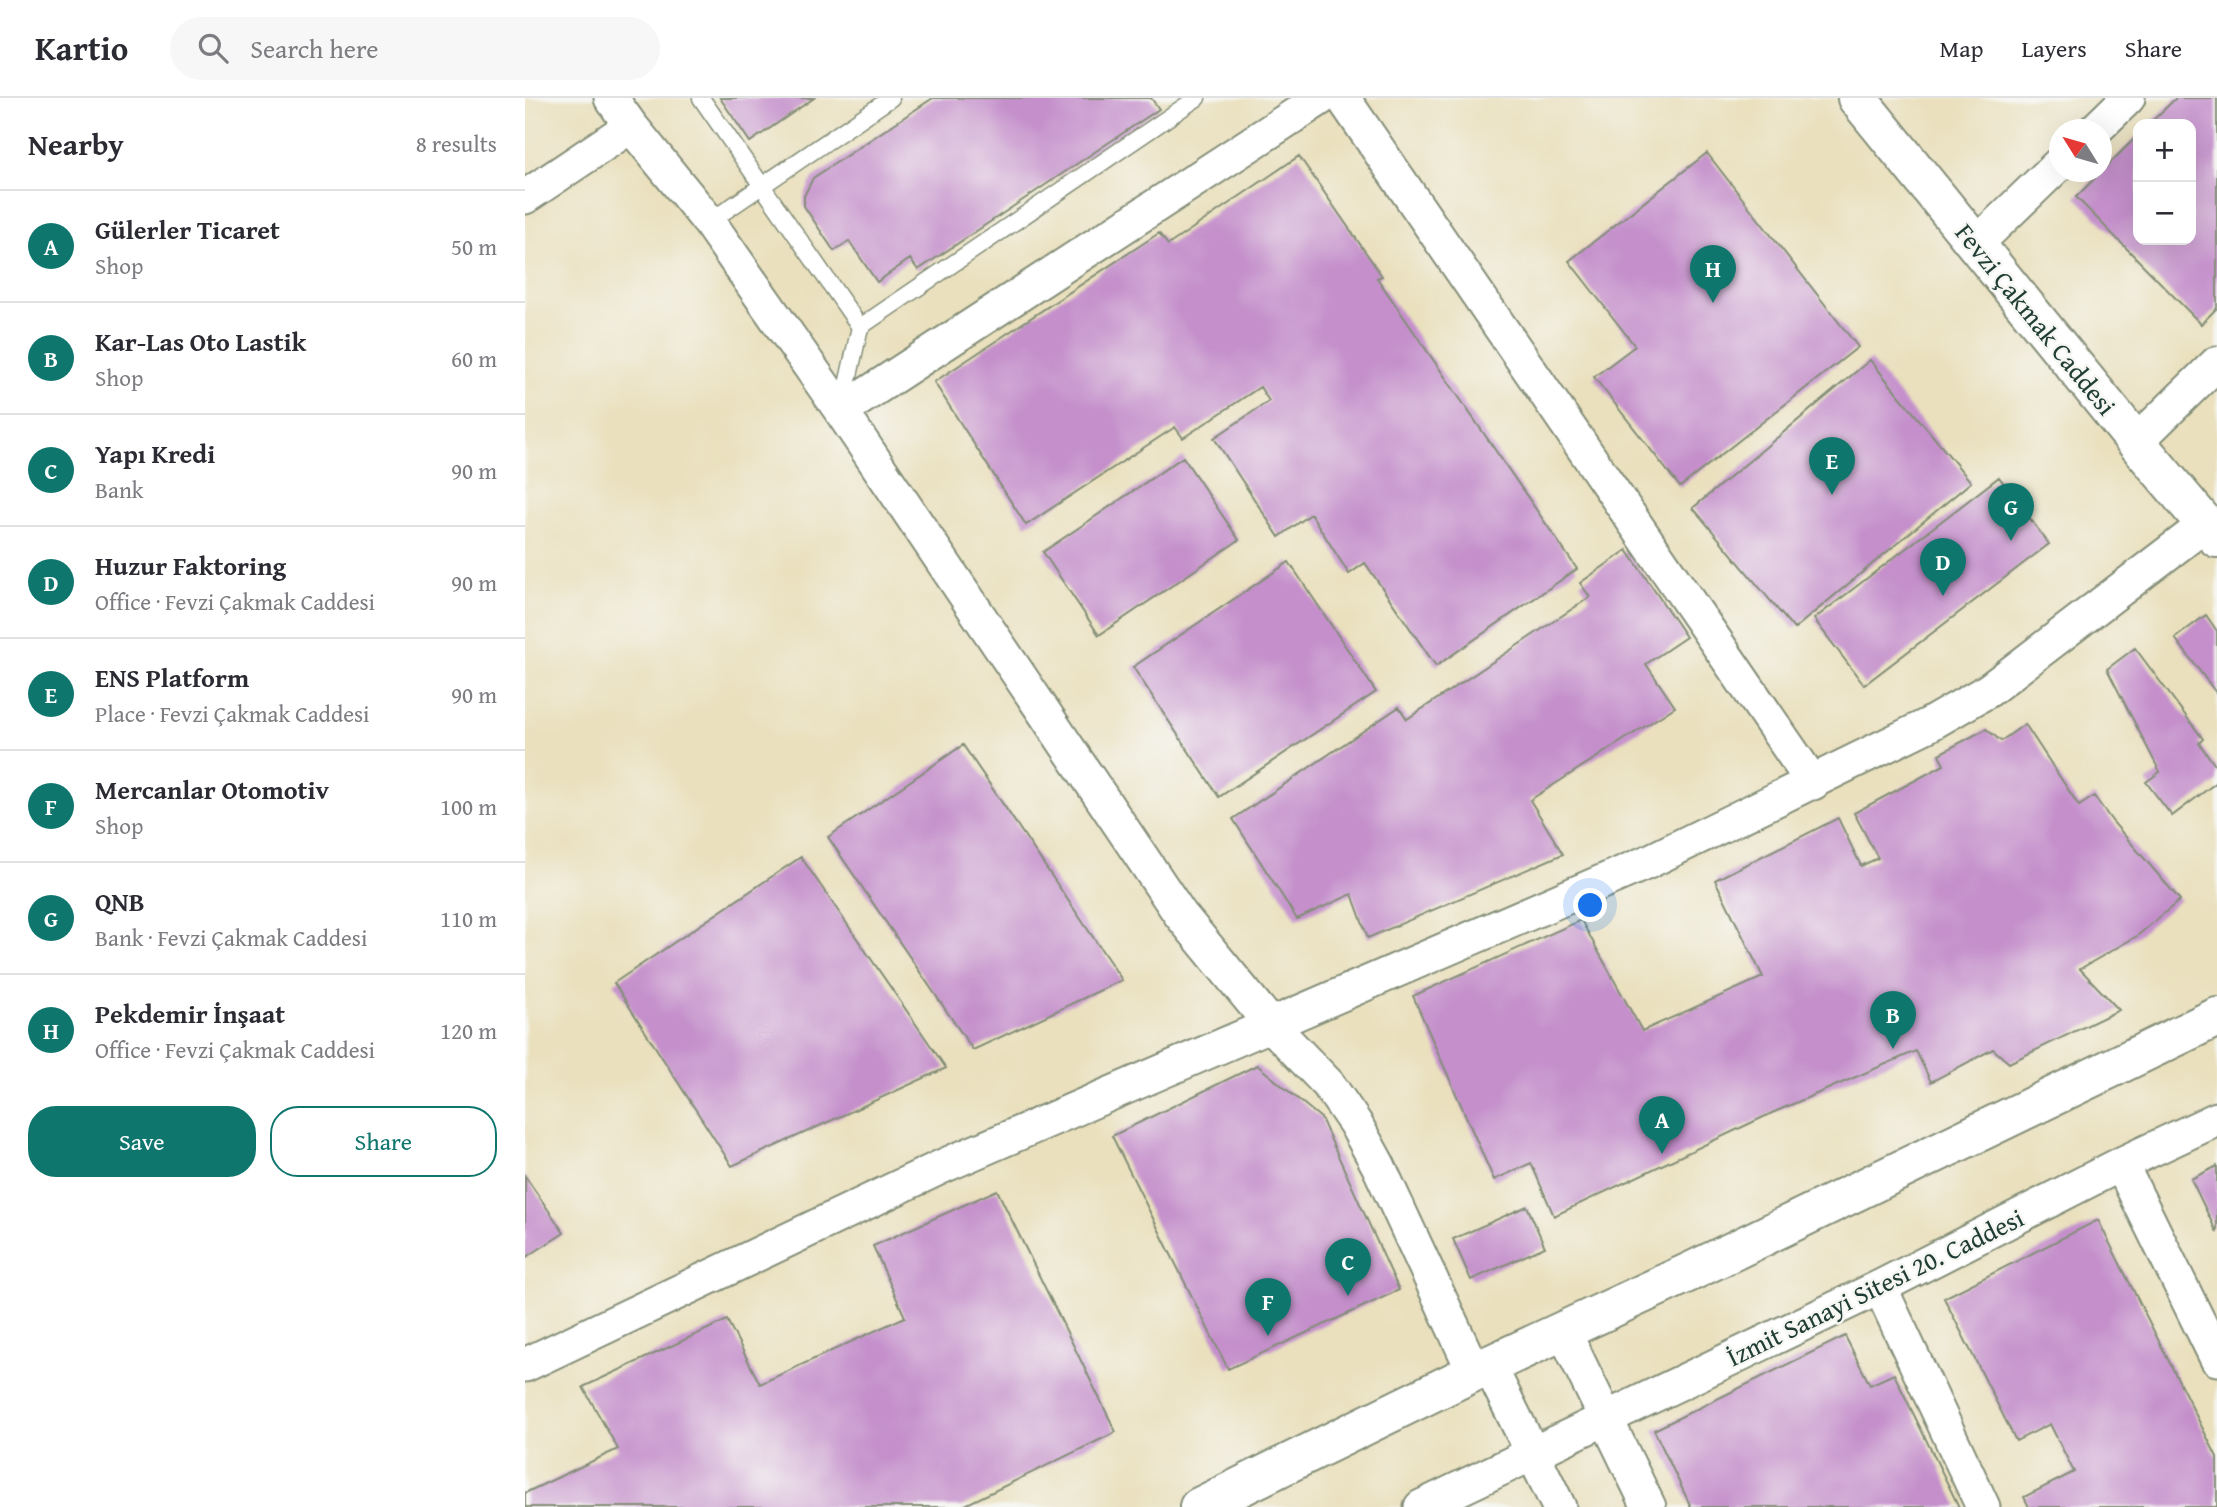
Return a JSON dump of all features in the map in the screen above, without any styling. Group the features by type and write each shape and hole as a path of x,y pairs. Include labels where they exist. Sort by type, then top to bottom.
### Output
{"street":[{"path":"611,98 709,222 841,411 1180,914 1272,1026 1328,1084 1355,1124 1481,1368 1532,1452 1559,1507"},
{"path":"841,411 1321,98"},
{"path":"1343,98 1813,783"},
{"name":"Fevzi Çakmak Caddesi","path":"1857,98 2211,531"},
{"path":"2106,119 2128,98"},
{"path":"525,197 631,126"},
{"path":"1975,245 2049,174"},
{"path":"2136,442 2217,363"},
{"path":"525,1365 943,1166 1648,862 1813,783 1953,712 1989,690 2211,531"},
{"path":"1199,1507 1481,1368 1564,1332 2217,1017"},
{"name":"İzmit Sanayi Sitesi 20. Caddesi","path":"1421,1507 1880,1287 2121,1164 2217,1119"},
{"path":"2121,1164 2217,1359"},
{"path":"1880,1287 1983,1507"},
{"path":"1564,1332 1650,1507"}],"lane":[{"path":"701,98 860,327"},
{"path":"709,222 891,98"},
{"path":"841,411 860,327 1197,98"}],"building":[{"path":"720,98 814,98 750,142"},
{"path":"933,98 1151,98 1159,109 918,270 910,259 877,282 849,241 834,251 804,206 804,196 813,178"},
{"path":"2176,98 2217,98 2217,308 2201,324 2076,197 2091,182 2112,182 2112,161 2133,140 2133,245 2196,245 2196,119 2154,119"},
{"path":"1707,153 1858,347 1680,487 1594,377 1635,346 1569,261"},
{"path":"1299,156 1382,276 1377,278 1577,569 1436,666 1365,563 1349,574 1311,514 1279,537 1214,438 1269,401 1260,387 1183,438 1175,427 1026,525 934,382 1159,233 1168,245"},
{"path":"1870,360 1971,482 1794,629 1693,508"},
{"path":"1183,457 1239,540 1099,635 1043,552"},
{"path":"1999,477 2049,544 1864,685 1814,619"},
{"path":"1627,550 1686,637 1646,664 1675,707 1530,800 1563,854 1368,938 1352,894 1297,919 1233,819 1399,707 1407,719 1590,597 1580,583"},
{"path":"1289,562 1376,692 1219,797 1133,667"},
{"path":"2206,615 2217,631 2217,694 2175,638"},
{"path":"2135,648 2203,739 2199,743 2217,768 2217,782 2172,816 2146,782 2160,772 2107,669"},
{"path":"2025,724 2079,806 2094,796 2180,900 2137,936 2080,969 2119,1010 2009,1063 1993,1049 1931,1082 1916,1051 1772,1113 1554,1216 1531,1163 1494,1180 1413,996 1581,920 1642,1031 1763,977 1715,880 1838,818 1861,866 1878,858 1854,813 1944,765 1939,754 1986,729 2001,741"},
{"path":"963,745 1122,980 973,1050 828,837"},
{"path":"801,857 946,1068 732,1166 614,983"},
{"path":"1257,1065 1321,1118 1399,1290 1228,1369 1112,1136"},
{"path":"2217,1166 2217,1233 2191,1179"},
{"path":"525,1176 564,1233 525,1258"},
{"path":"997,1190 1116,1432 961,1507 525,1507 525,1493 618,1449 583,1387 727,1320 760,1384 905,1317 873,1246"},
{"path":"1527,1206 1545,1247 1471,1280 1453,1239"},
{"path":"2098,1220 2217,1457 2217,1507 2029,1507 2024,1497 2074,1472 2050,1424 2016,1441 1944,1298"},
{"path":"1845,1336 1870,1385 1894,1374 1959,1507 1691,1507 1654,1430"}],"place":[{"name":"Pekdemir İnşaat","path":"1713,303"},
{"name":"ENS Platform","path":"1832,495"},
{"name":"QNB","path":"2011,541"},
{"name":"Huzur Faktoring","path":"1943,596"},
{"name":"Kar-Las Oto Lastik","path":"1893,1049"},
{"name":"Gülerler Ticaret","path":"1662,1154"},
{"name":"Yapı Kredi","path":"1348,1296"},
{"name":"Mercanlar Otomotiv","path":"1268,1336"}]}
